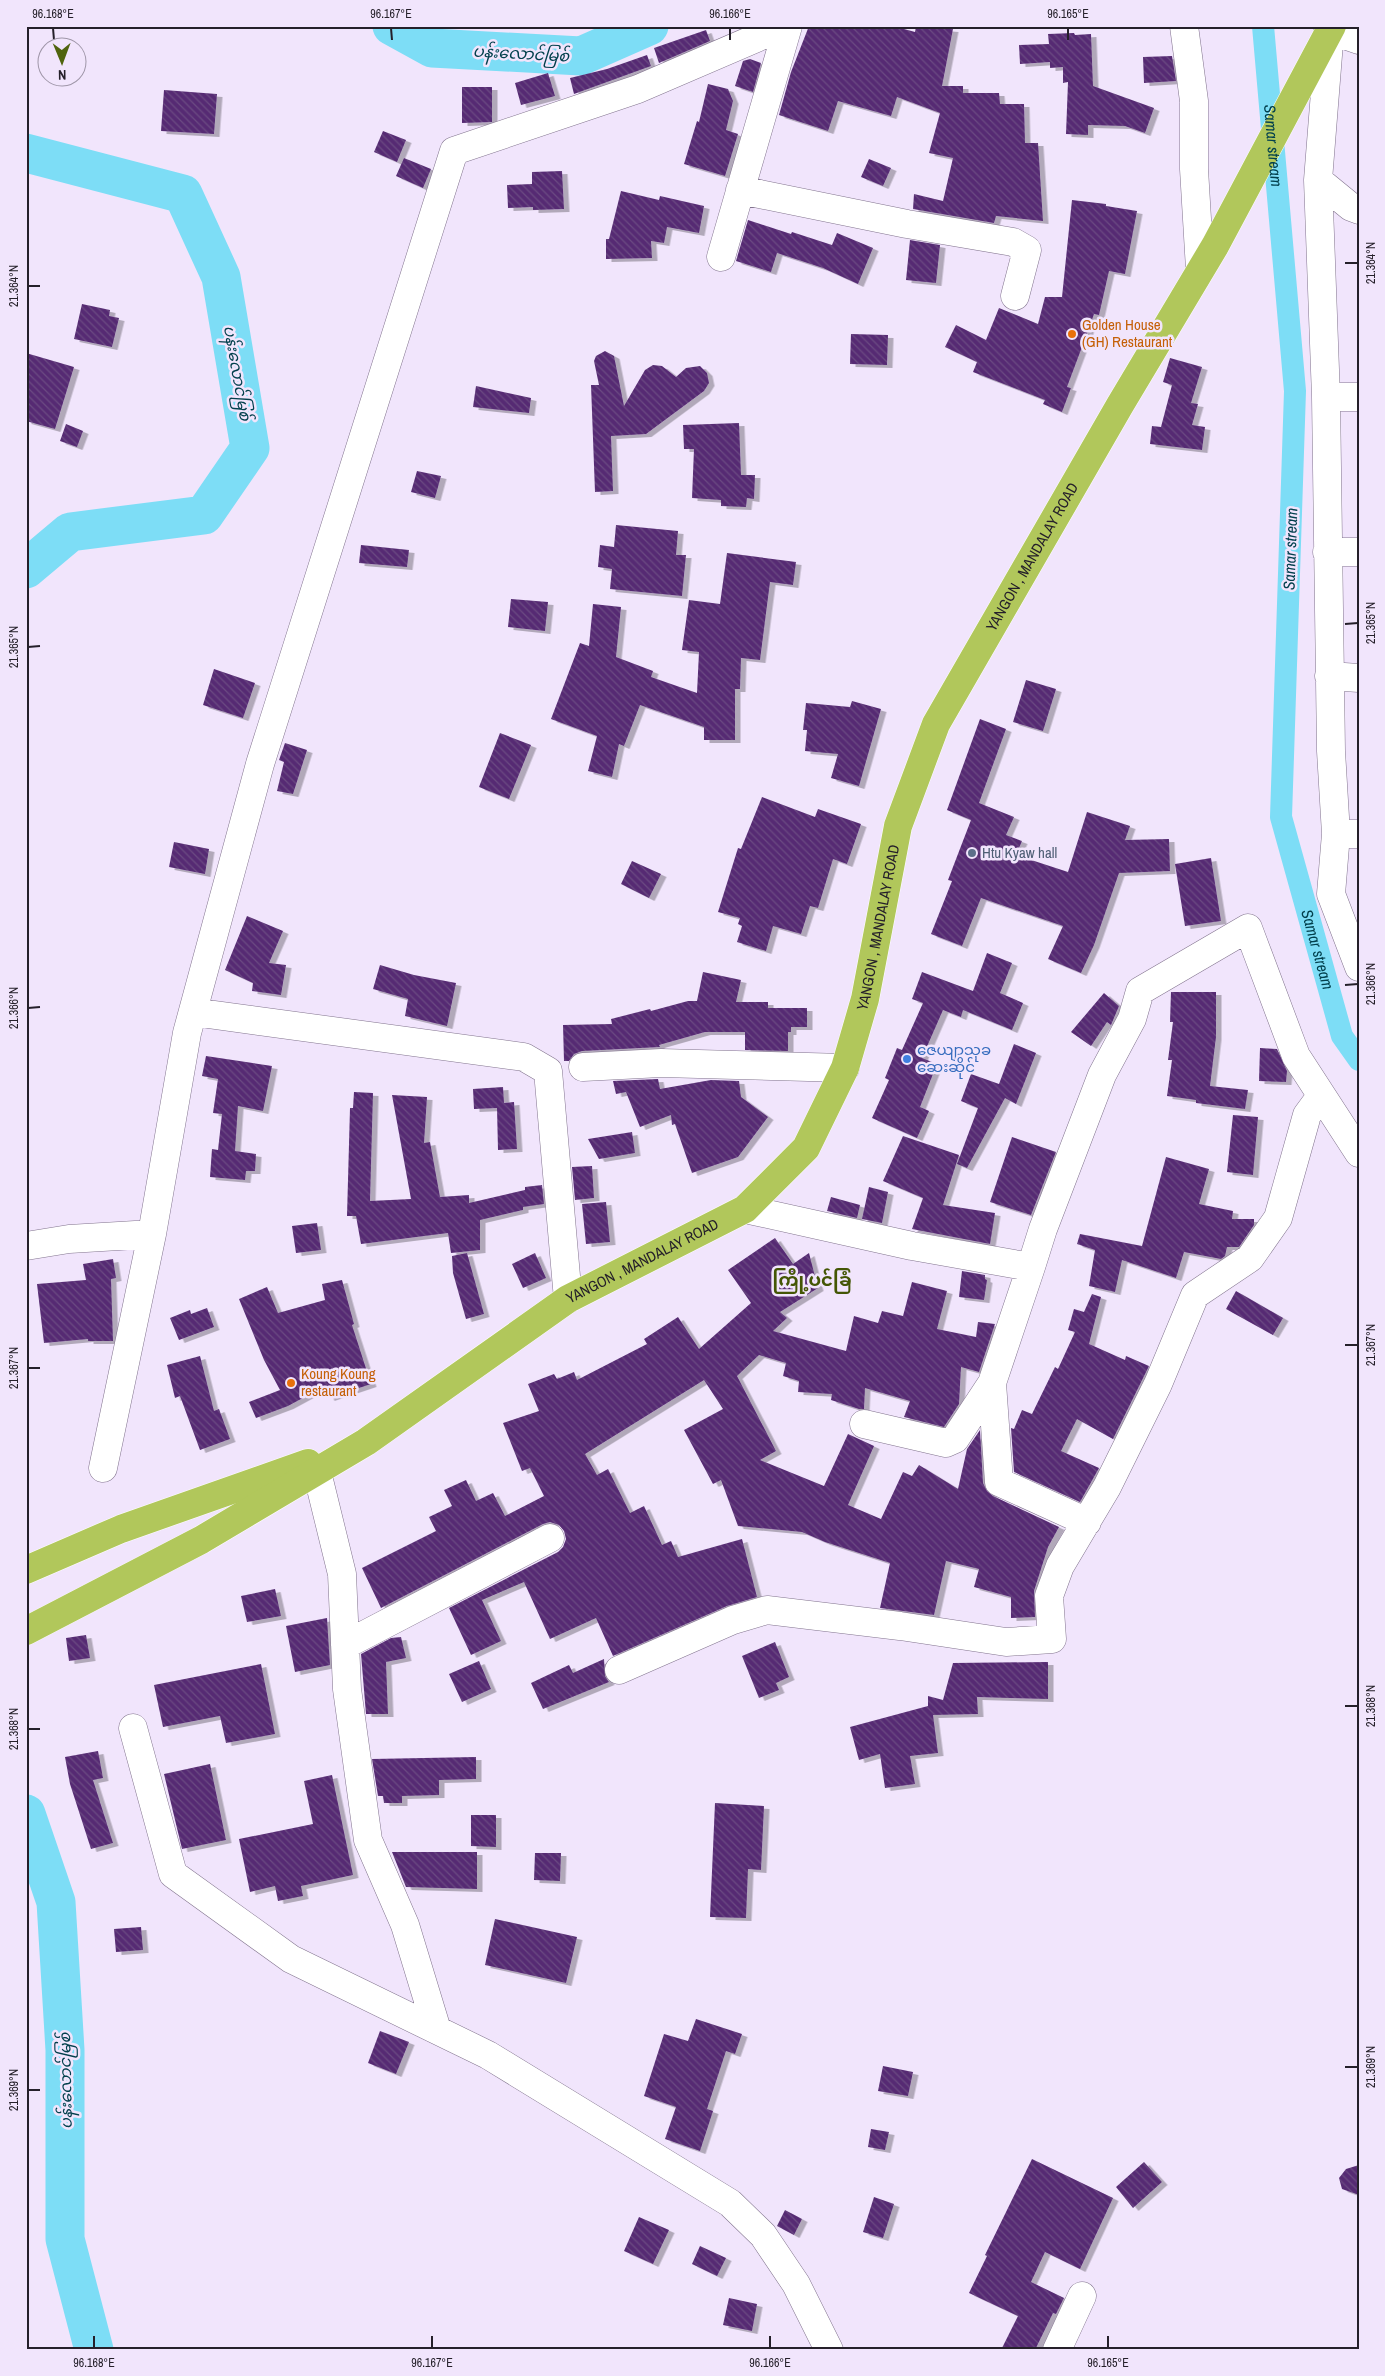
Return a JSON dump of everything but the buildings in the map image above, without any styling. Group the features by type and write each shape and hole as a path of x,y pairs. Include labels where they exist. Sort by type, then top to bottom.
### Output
{"highway":[{"name":"YANGON , MANDALAY ROAD","path":"366,1442 568,1299 745,1209 806,1148 845,1068 865,1000 898,826 936,724 1215,246 1318,56 1329,28"},
{"path":"26,1631 201,1540 366,1442"},
{"path":"26,1570 120,1529 366,1442"}],"street":[{"path":"103,1468 152,1234 193,1012 260,764 454,151 638,89 784,26"},
{"path":"721,258 788,26"},
{"path":"1184,26 1194,101 1194,169 1200,269"},
{"path":"1359,40 1329,28 1318,180 1326,397 1331,751 1347,834 1332,894 1359,967"},
{"path":"1318,180 1351,207 1359,210"},
{"path":"740,190 907,224 1013,242 1027,250 1015,296"},
{"path":"1326,397 1359,398"},
{"path":"1327,552 1359,552"},
{"path":"1329,676 1359,678"},
{"path":"864,1424 946,1443 955,1439 978,1401 992,1383 1042,1229 1102,1075 1132,1019 1140,991 1248,928 1296,1056 1359,1154"},
{"path":"193,1012 524,1057 548,1071 568,1299"},
{"path":"583,1067 661,1063 845,1068"},
{"path":"619,1670 733,1620 767,1610 900,1626 1006,1642 1052,1639 1049,1596 1060,1566 1107,1487 1158,1384 1195,1295 1250,1258 1278,1218 1307,1115 1321,1096"},
{"path":"745,1209 912,1246 1031,1267"},
{"path":"26,1246 69,1239 152,1234"},
{"path":"992,1383 999,1482 1087,1522"},
{"path":"317,1472 342,1574 347,1690 368,1840 405,1925 437,2030"},
{"path":"345,1645 550,1538"},
{"path":"133,1728 173,1874 291,1959 488,2055 730,2203 763,2235 796,2284 829,2350"},
{"path":"1057,2350 1082,2296"}],"waterway":[{"name":"ပန်းလောင်မြစ်","path":"392,26 432,48 581,56 649,26"},
{"name":"Samar stream","path":"1263,26 1295,391 1281,817 1342,1036 1359,1060"},
{"name":"ပန်းလောင်မြစ်","path":"26,153 183,194 221,277 250,448 204,515 70,532 26,569"},
{"name":"ပန်းလောင်မြစ်","path":"26,1814 56,1902 65,2050 65,2239 94,2350"}],"place":[{"name":"Golden House (GH) Restaurant","path":"1072,334"},
{"name":"Htu Kyaw hall","path":"972,853"},
{"name":"ဇေယျာသုခ ဆေးဆိုင်","path":"907,1059"},
{"name":"Koung Koung restaurant","path":"291,1383"}],"district":[{"name":"ကြို့ပင်ခြံ","path":"812,1280"}]}
